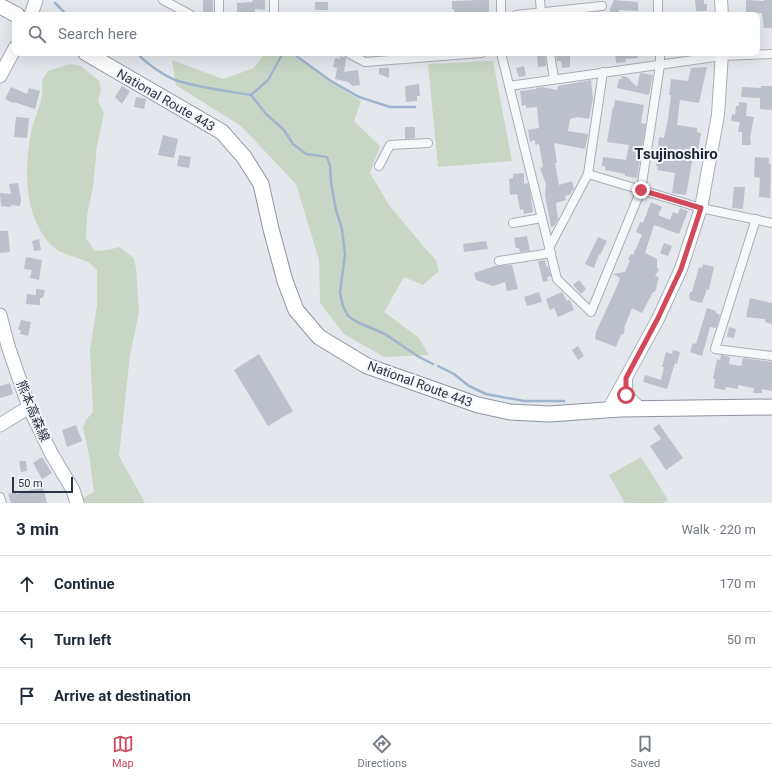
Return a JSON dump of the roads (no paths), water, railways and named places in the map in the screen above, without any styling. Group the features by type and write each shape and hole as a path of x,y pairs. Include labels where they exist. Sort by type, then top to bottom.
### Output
{"highway":[{"path":"0,6 12,12"},
{"name":"National Route 443","path":"91,56 222,132 244,157 261,184 285,281 296,310 319,337 367,366 478,405 510,412 549,414 608,410 772,407"}],"main road":[{"path":"32,12 36,0"},
{"path":"0,76 12,54"},
{"name":"熊本高森線","path":"0,315 8,346 29,407 51,453 72,490 77,503"},
{"path":"0,425 29,407"}],"street":[{"path":"163,0 185,12"},
{"path":"219,0 219,12"},
{"path":"274,0 274,12"},
{"path":"501,0 501,12"},
{"path":"540,0 542,12"},
{"path":"658,0 658,12"},
{"path":"721,0 722,12"},
{"path":"557,12 602,6"},
{"path":"760,54 772,54"},
{"path":"354,56 366,62 443,56"},
{"path":"502,56 557,279 591,312 641,190 660,65 660,56"},
{"path":"550,56 554,79"},
{"path":"509,86 716,56"},
{"path":"608,410 658,318 681,269 701,208 718,115 722,56"},
{"path":"550,250 588,174 603,72"},
{"path":"379,166 390,145 428,143"},
{"path":"588,174 701,208 772,223"},
{"path":"513,223 542,218"},
{"path":"756,219 715,349 772,356"},
{"path":"499,260 550,250"},
{"path":"626,378 626,395 641,409"},
{"path":"0,496 2,503"}],"waterway":[{"path":"55,3 64,12"},
{"path":"140,56 156,69 178,81 251,95 266,114 284,130 293,144 306,154 327,157 330,166 331,183 336,210 342,229 345,254 340,293 343,306 348,316 357,322 385,334 419,357 433,364"},
{"path":"251,95 268,80 281,56"},
{"path":"296,56 331,81 359,97 390,107 415,107"},
{"path":"438,366 454,374 469,386 486,394 524,401 564,401"}],"district":[{"name":"Tsujinoshiro","path":"676,154"}]}
